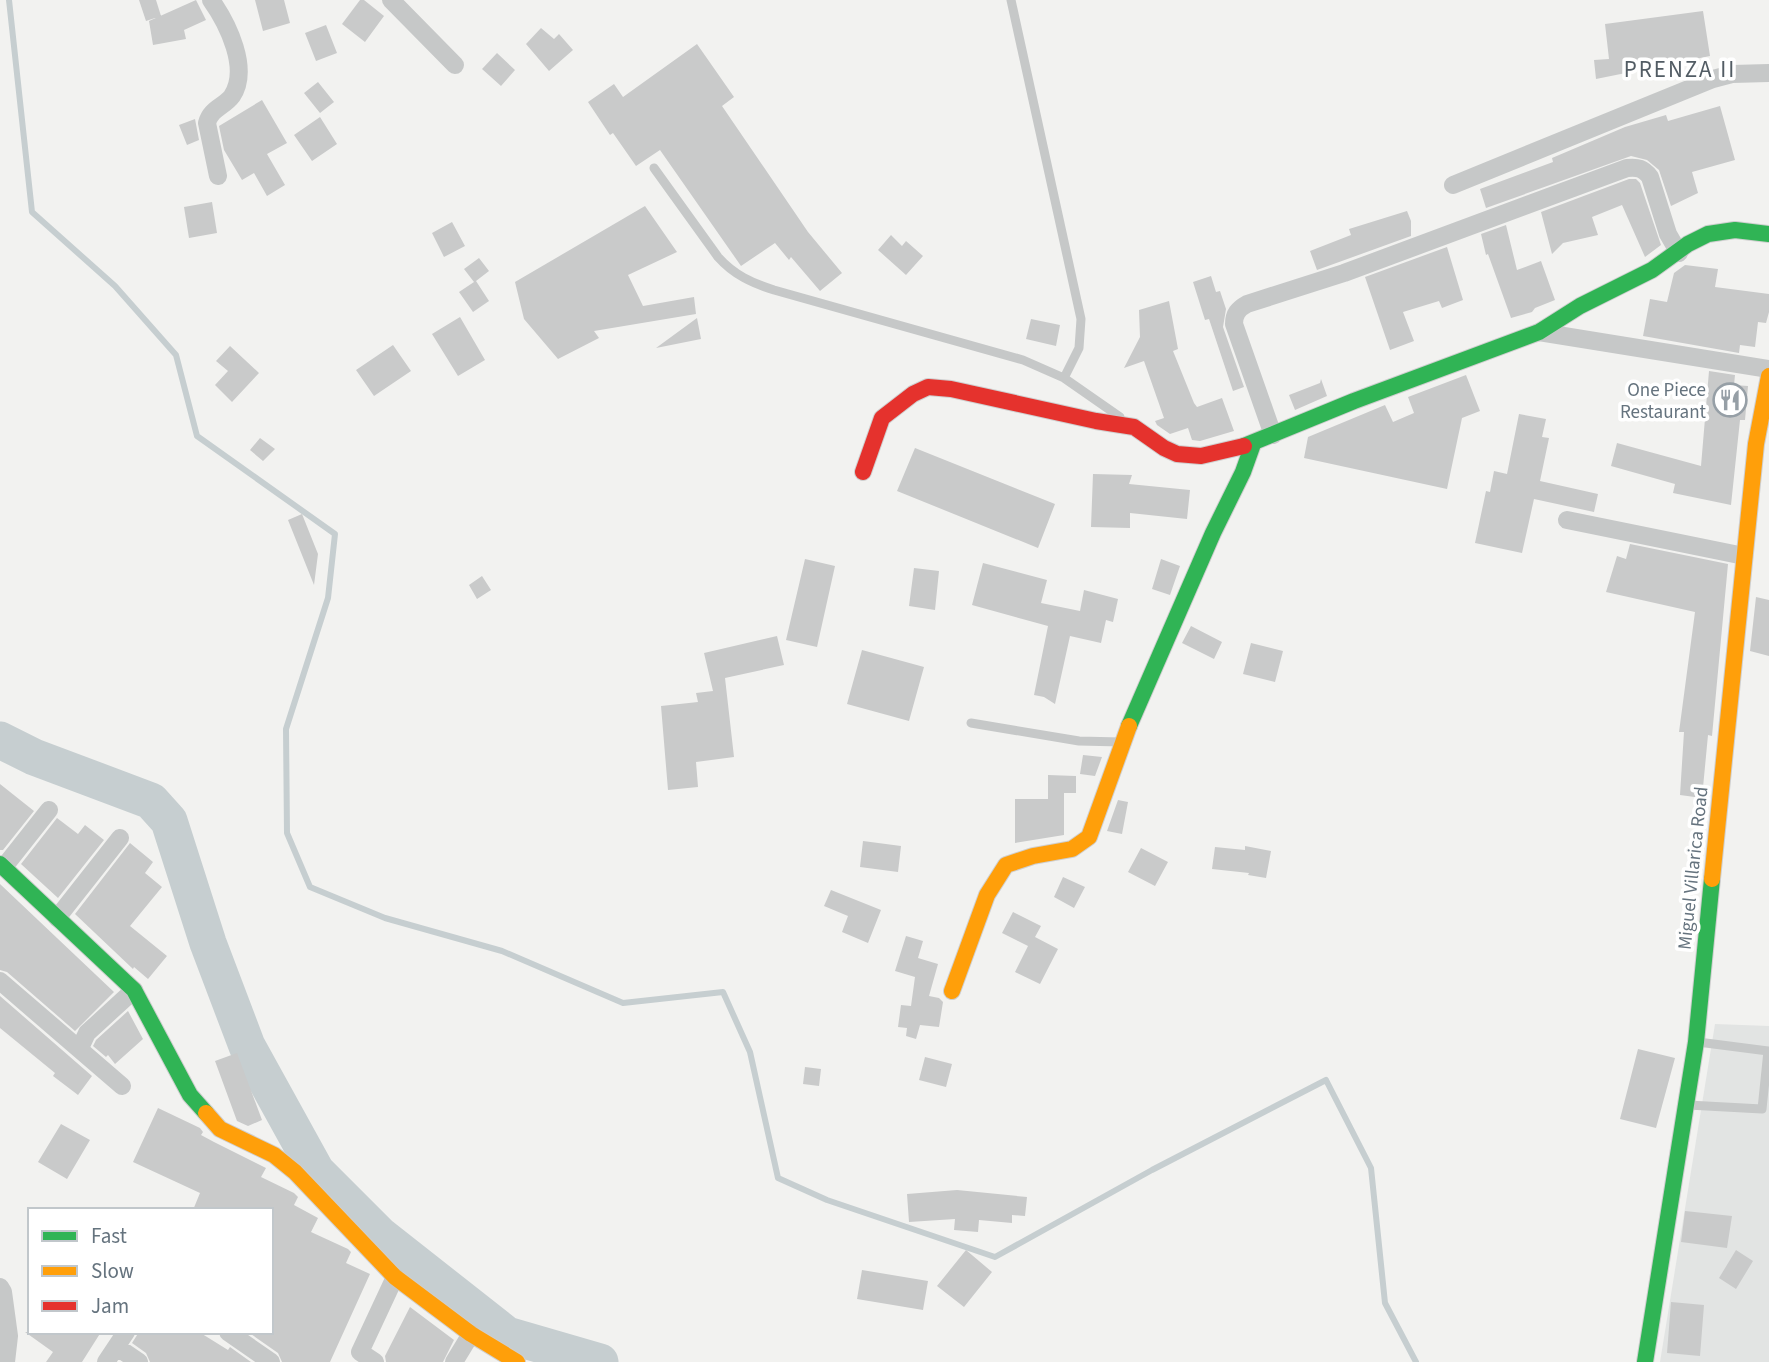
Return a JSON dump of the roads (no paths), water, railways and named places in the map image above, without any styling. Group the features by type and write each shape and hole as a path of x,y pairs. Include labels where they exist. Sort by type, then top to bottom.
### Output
{"street":[{"path":"211,0 219,11 240,63 240,76 233,94 209,115 207,123 218,176"},
{"path":"391,0 455,65"},
{"path":"1453,185 1713,79 1732,74 1769,73"},
{"path":"1273,435 1234,324 1239,308 1247,304 1343,273 1627,168 1637,167 1650,177 1668,233 1679,253"},
{"path":"863,472 882,418 913,394 928,387 951,388 1134,427 1164,448 1188,456 1224,452 1253,444 1354,401 1539,332 1560,316 1635,279 1700,237 1724,230 1769,234"},
{"path":"1539,332 1769,369"},
{"name":"Miguel Villarica Road","path":"1644,1362 1696,1042 1744,556 1763,447 1769,376"},
{"path":"952,991 987,895 1006,865 1033,856 1072,849 1089,837 1123,741 1253,444"},
{"path":"1567,520 1744,556"},
{"path":"49,810 2,866 134,990 190,1096 220,1129 274,1155 295,1172 395,1277 471,1334 517,1362"},
{"path":"57,918 120,838"},
{"path":"0,981 122,1086"},
{"path":"80,1048 87,1033 134,990"},
{"path":"375,1362 360,1352 395,1277"},
{"path":"0,1287 4,1292 9,1336 6,1362"},
{"path":"232,1334 271,1362"},
{"path":"454,1362 471,1334"},
{"path":"106,1362 122,1340 139,1362"}],"lane":[{"path":"1011,0 1081,319 1079,348 1064,378"},
{"path":"654,168 718,257 741,277 787,294 1023,360 1064,378 1134,427"},
{"path":"971,723 1079,741 1123,741"},
{"path":"1686,1105 1762,1109 1768,1051 1696,1042"}],"waterway":[{"path":"9,0 32,212 115,286 176,355 197,436 335,534 328,598 286,729 287,833 310,887 385,918 502,951 623,1003 723,992 750,1052 778,1178 827,1200 995,1257 1152,1170 1326,1080 1371,1168 1385,1303 1416,1362"},
{"path":"0,740 34,757 151,801 169,821 208,943 247,1046 316,1171 380,1235 507,1335 600,1362"}],"place":[{"name":"One Piece Restaurant","path":"1730,400"}],"district":[{"name":"PRENZA II","path":"1680,69"}]}
